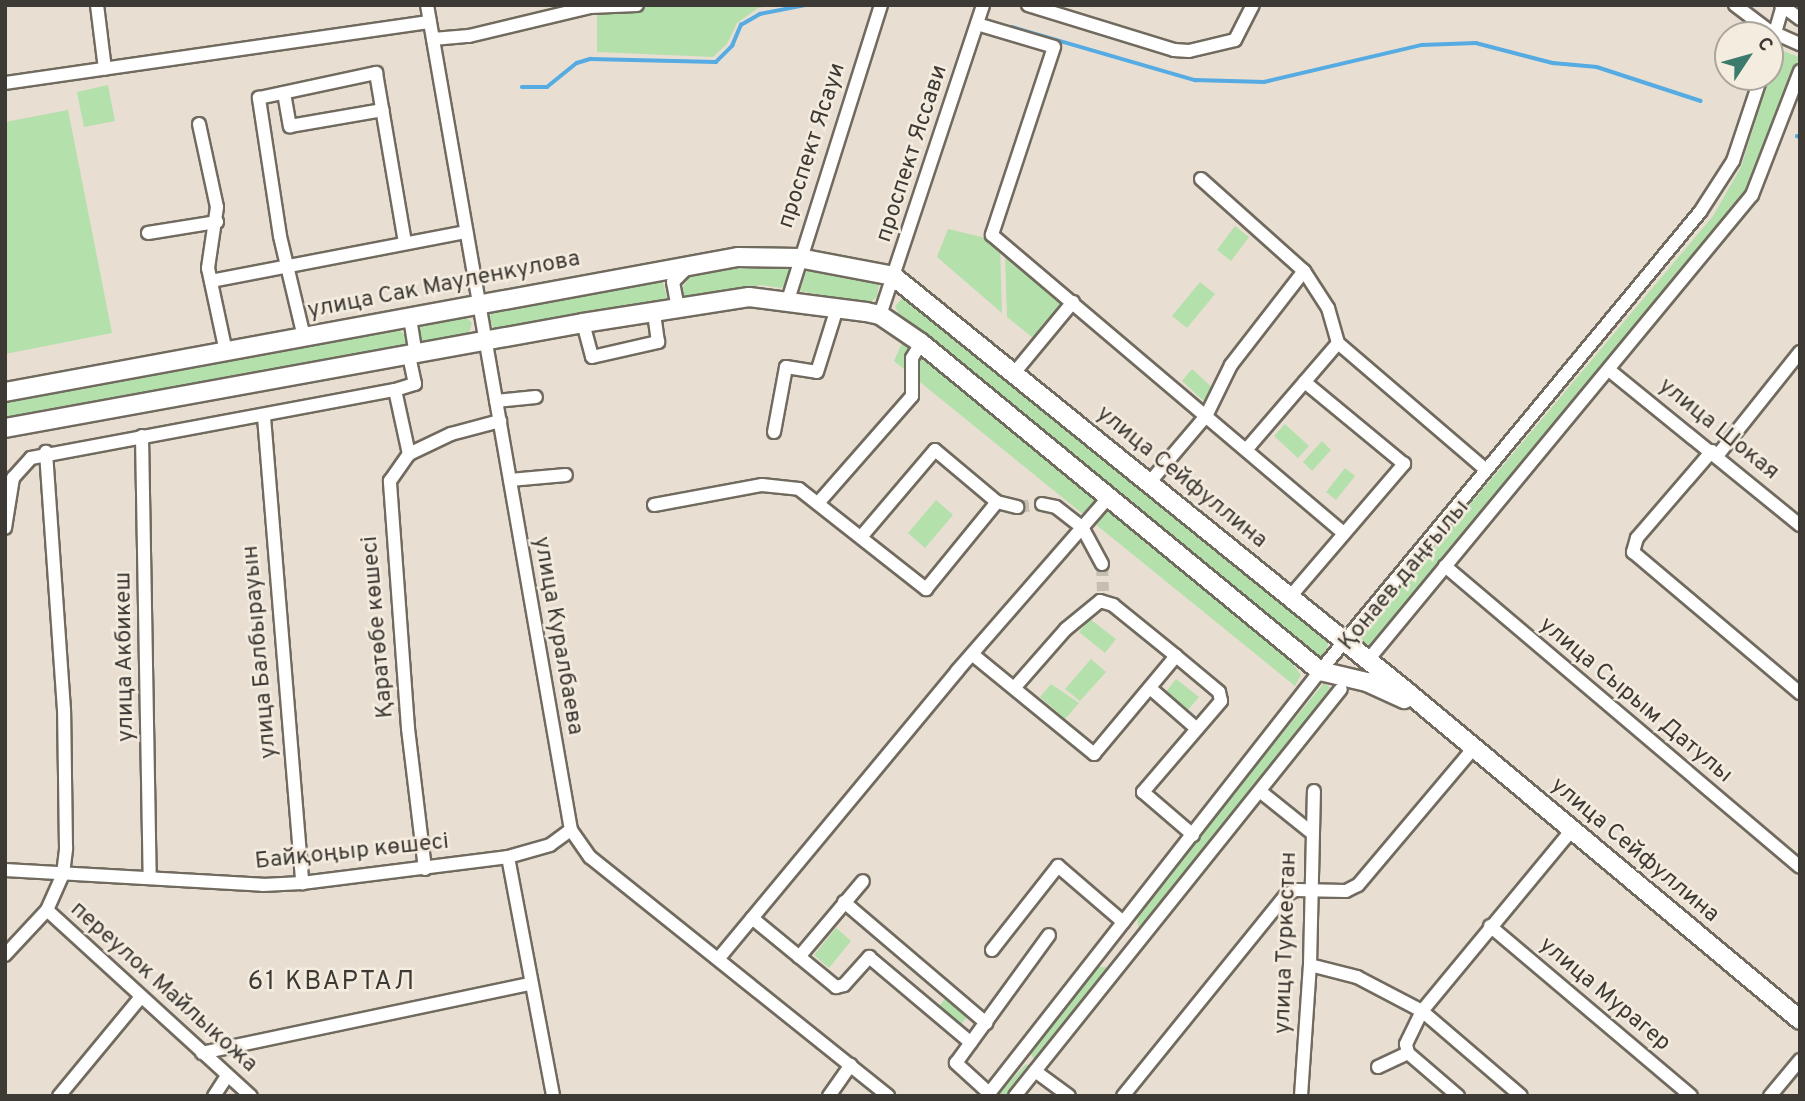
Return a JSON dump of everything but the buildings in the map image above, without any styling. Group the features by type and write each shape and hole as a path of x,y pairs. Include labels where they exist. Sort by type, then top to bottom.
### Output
{"main road":[{"name":"улица Сак Мауленкулова","path":"5,392 738,257 799,258 893,276"},
{"name":"улица Сейфуллина","path":"893,276 1368,660 1436,720 1800,1020"},
{"path":"5,428 583,323 749,297 788,300 880,315"},
{"name":"улица Сейфуллина","path":"880,315 921,343 1320,671 1346,684 1392,692 1436,720"},
{"name":"Қонаев даңғылы","path":"1346,684 1368,660"}],"street":[{"path":"97,5 106,69"},
{"name":"улица Куралбаева","path":"427,5 571,830 590,857 888,1096"},
{"path":"433,39 468,36 590,6 603,10 637,5"},
{"name":"проспект Ясауи","path":"788,300 799,258 881,5"},
{"name":"проспект Яссави","path":"880,315 984,5"},
{"path":"1028,5 1071,10 1174,50 1189,51 1235,40 1253,5"},
{"path":"1735,5 1758,21"},
{"path":"1782,6 1800,19"},
{"path":"5,83 430,22"},
{"path":"977,24 1054,47 992,235 1344,533"},
{"path":"1784,37 1800,44"},
{"name":"Қонаев даңғылы","path":"1368,660 1758,187 1800,71"},
{"path":"304,337 286,265 258,98 376,73 405,242"},
{"name":"Қонаев даңғылы","path":"988,1094 1320,671 1700,212 1733,161 1756,91"},
{"path":"284,93 290,126 383,110"},
{"path":"200,124 217,222 208,243 211,281 226,352"},
{"path":"1201,179 1304,271 1328,308 1338,343 1485,469"},
{"path":"148,233 217,222"},
{"path":"211,281 466,232"},
{"path":"678,308 673,282 690,265"},
{"path":"1149,483 1206,416 1231,365 1304,271"},
{"path":"1014,372 1073,302"},
{"path":"774,432 786,367 817,372 837,308"},
{"path":"583,323 592,357 658,342 654,312"},
{"path":"5,528 13,478 32,458 46,452 264,417 415,384 410,318"},
{"path":"819,502 912,396 912,358 921,343"},
{"path":"1246,450 1338,343"},
{"path":"1800,352 1795,368 1637,538 1633,552 1800,693"},
{"name":"улица Шокая","path":"1609,370 1800,525"},
{"path":"1289,598 1404,464 1305,382"},
{"path":"395,390 409,454 451,434 500,421"},
{"path":"496,401 536,397"},
{"name":"улица Балбырауын","path":"264,417 302,883"},
{"name":"улица Акбикеш","path":"142,436 150,877"},
{"path":"861,537 935,450 997,502 1017,506"},
{"path":"5,955 47,911 63,874 64,709 46,452"},
{"name":"Қаратөбе көшесі","path":"409,454 394,471 389,506 425,869"},
{"path":"510,480 566,475"},
{"path":"654,505 762,485 799,489 819,502 926,589 997,502"},
{"path":"719,958 972,654 1108,498"},
{"path":"1042,504 1056,507 1082,527 1102,564"},
{"name":"улица Сырым Датулы","path":"1445,566 1800,867"},
{"path":"1015,687 1066,629 1102,596 1176,656 1221,696 1197,729 1143,792 1193,835"},
{"path":"972,654 1094,754 1176,656"},
{"name":"Қонаев даңғылы","path":"1015,1096 1346,684"},
{"path":"1150,688 1197,729"},
{"path":"1123,1096 1286,895 1312,891 1346,891 1365,879 1473,749"},
{"name":"улица Туркестан","path":"1301,1096 1310,965 1314,791"},
{"path":"1261,792 1312,832"},
{"name":"Байқоңыр көшесі","path":"5,870 263,885 302,883 508,857 550,845 571,830"},
{"path":"1458,1096 1440,1090 1408,1053 1406,1044 1422,1011 1571,831"},
{"path":"508,857 552,1096"},
{"path":"992,950 1058,866 1124,922"},
{"path":"799,957 863,881"},
{"path":"844,902 986,1023"},
{"name":"переулок Майлыкожа","path":"47,911 251,1096"},
{"path":"752,918 840,988 869,957 971,1042"},
{"name":"улица Мурагер","path":"1490,926 1691,1096"},
{"path":"988,1094 956,1063 1049,936"},
{"path":"1310,965 1357,977 1422,1011 1521,1096"},
{"path":"202,1052 530,984"},
{"path":"59,1096 140,998"},
{"path":"1378,1067 1408,1053"},
{"path":"1770,1096 1800,1060"},
{"path":"828,1096 851,1065"},
{"path":"1035,1071 1069,1096"},
{"path":"214,1096 227,1076"}],"green space":[{"path":"775,5 758,8 737,23 727,44 713,57 597,52 597,7"},
{"path":"1784,51 1799,57 1759,183 1370,650 1356,640 1713,216 1741,167 1765,91 1784,91"},
{"path":"108,85 115,121 84,127 77,92"},
{"path":"68,110 112,333 5,354 5,122"},
{"path":"1235,226 1249,237 1231,261 1217,250"},
{"path":"948,229 990,239 1000,246 1002,313 937,257"},
{"path":"1005,253 1067,303 1037,341 1007,317"},
{"path":"752,264 789,266 788,283 781,288 761,285 689,302 682,299 681,289 690,277"},
{"path":"808,266 880,278 877,297 868,304 800,291"},
{"path":"662,279 667,297 660,302 497,332 489,321 492,309"},
{"path":"1200,282 1215,294 1187,328 1172,316"},
{"path":"904,296 1321,635 1328,643 1326,653 1318,659 902,321 895,306"},
{"path":"464,315 472,323 468,336 427,344 417,338 422,324"},
{"path":"397,329 408,337 405,348 5,421 5,401"},
{"path":"903,341 1289,659 1301,675 1295,686 894,361"},
{"path":"1192,369 1216,391 1206,403 1182,381"},
{"path":"1285,424 1309,446 1298,458 1274,436"},
{"path":"1322,441 1331,450 1312,471 1303,462"},
{"path":"1345,468 1355,476 1336,500 1326,492"},
{"path":"936,500 953,515 925,548 908,533"},
{"path":"1090,619 1116,639 1105,653 1079,632"},
{"path":"1091,659 1106,672 1080,701 1065,689"},
{"path":"1176,679 1199,697 1187,711 1165,693"},
{"path":"1324,683 1335,691 1145,928 1138,926 1137,911"},
{"path":"1051,684 1079,703 1065,719 1040,697"},
{"path":"836,928 851,941 829,968 814,955"},
{"path":"1098,967 1106,967 1109,972 1034,1062 1031,1052"},
{"path":"949,994 971,1012 957,1029 935,1011"},
{"path":"1026,1064 1031,1068 1013,1096 996,1096"}],"waterway":[{"path":"522,87 547,87 577,63 590,59 716,62 732,46 741,25 760,14 806,5"},
{"path":"1012,27 1195,80 1264,82 1422,45 1476,43 1553,63 1597,67 1701,101"}],"tunnel":[{"path":"1017,507 1042,504"},
{"path":"1102,564 1103,591"}],"district":[{"name":"61 КВАРТАЛ","path":"332,983"}]}
